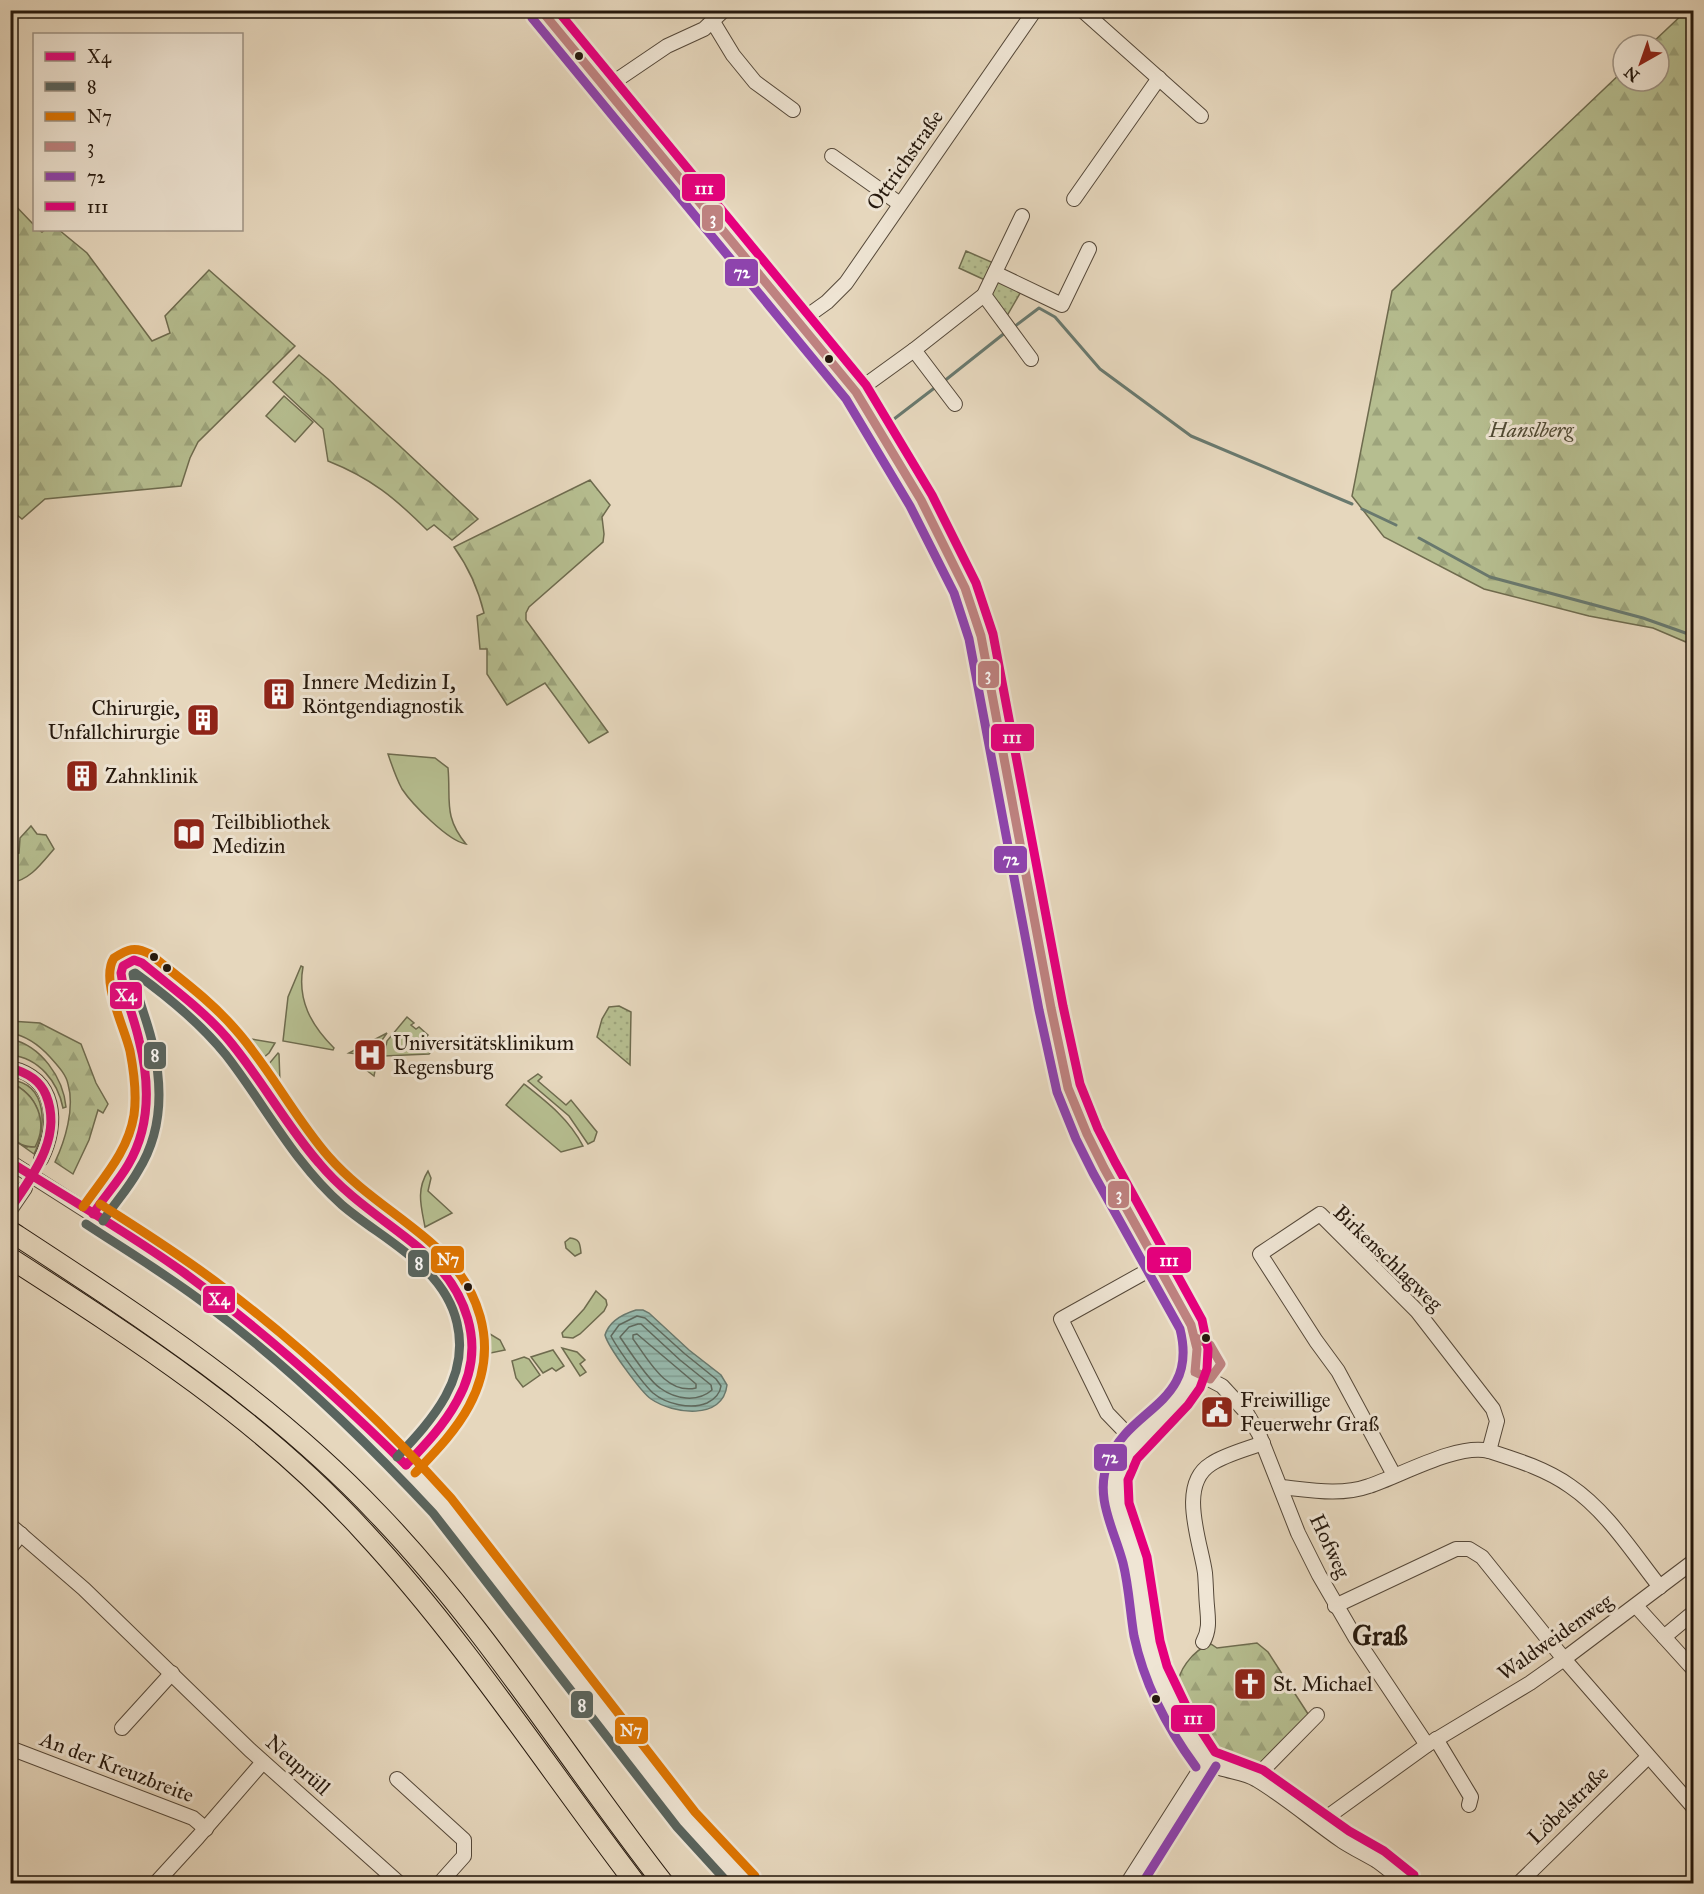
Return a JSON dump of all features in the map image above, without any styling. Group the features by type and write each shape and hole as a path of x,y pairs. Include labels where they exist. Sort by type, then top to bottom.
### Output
{"highway":[{"path":"10,1231 122,1304 216,1371 306,1444 379,1514 479,1633 664,1884"},
{"path":"10,1258 170,1364 253,1429 333,1500 364,1532 460,1646 636,1884"}],"street":[{"path":"541,10 799,322 859,389 921,500 964,588 981,636 1056,1038 1068,1088 1104,1168 1191,1325 1197,1349 1195,1372 1189,1387 1181,1398 1135,1442 1119,1465 1115,1490 1116,1504 1135,1562 1146,1634 1156,1672 1194,1745 1206,1760 1221,1769 1255,1778 1341,1840 1377,1861 1406,1884"},
{"path":"605,88 658,52 704,29 724,10"},
{"name":"Ottrichstraße","path":"799,322 827,302 846,284 1035,10"},
{"path":"1082,10 1201,116"},
{"path":"713,22 733,55 755,82 793,110"},
{"path":"1074,199 1159,78"},
{"path":"832,156 900,204"},
{"path":"859,389 914,350 984,295 1022,216"},
{"path":"995,273 1062,305 1089,249"},
{"path":"984,295 1031,359"},
{"path":"914,350 955,404"},
{"path":"93,1214 128,1164 139,1141 146,1116 149,1091 146,1065 121,973 123,966 134,960 148,969 221,1032 241,1055 296,1134 331,1177 365,1209 431,1259 454,1284 462,1298 469,1318 472,1342 472,1362 468,1381 459,1401 444,1422 406,1465"},
{"path":"10,1068 34,1078 50,1101 52,1127 41,1160"},
{"path":"10,1162 181,1271 254,1327 356,1416 406,1465 442,1505 686,1820 746,1884"},
{"path":"10,1210 25,1188"},
{"name":"Birkenschlagweg","path":"1394,1475 1338,1371 1260,1254 1320,1214 1417,1311 1492,1409 1497,1421 1489,1451"},
{"path":"1135,1442 1107,1413 1062,1319 1158,1265"},
{"name":"Hofweg","path":"1195,1372 1222,1386 1246,1412 1263,1443 1298,1533 1335,1606 1432,1742"},
{"path":"1203,1642 1208,1626 1205,1572 1194,1516 1195,1485 1201,1473 1210,1464 1263,1443"},
{"path":"1281,1487 1326,1492 1369,1487 1394,1475 1461,1453 1482,1449 1546,1472 1571,1486 1607,1520 1660,1587"},
{"path":"10,1548 16,1530"},
{"name":"Neuprüll","path":"16,1530 84,1589 263,1762 400,1884"},
{"path":"1335,1606 1456,1550 1469,1549 1482,1557 1564,1659 1694,1808"},
{"name":"Waldweidenweg","path":"1320,1823 1432,1742 1530,1683 1694,1561"},
{"path":"1636,1606 1694,1670"},
{"path":"1664,1637 1694,1612"},
{"path":"122,1728 172,1673"},
{"path":"1255,1778 1317,1715"},
{"path":"1432,1742 1470,1797 1469,1806"},
{"name":"An der Kreuzbreite","path":"10,1748 193,1818 206,1829"},
{"name":"Löbelstraße","path":"1518,1884 1648,1757"},
{"path":"1126,1884 1206,1760"},
{"path":"155,1883 206,1829 263,1762"},
{"path":"396,1779 464,1840 464,1856 439,1884"}],"green space":[{"name":"Hanslberg","path":"1686,11 1694,11 1693,645 1653,628 1589,616 1484,589 1384,537 1352,496 1392,291 1611,82 1611,93 1671,93 1671,33 1663,33"},
{"path":"10,200 33,224 33,231 60,231 87,253 152,341 170,333 165,316 209,270 295,346 198,442 181,486 45,499 22,519 11,510 10,325 15,319 10,299"},
{"path":"966,251 996,264 987,281 959,268"},
{"path":"995,275 1023,288 1004,321 985,295"},
{"path":"299,355 328,379 478,519 452,540 434,525 427,530 382,490 357,474 328,461 323,429 273,382"},
{"path":"284,396 313,422 295,442 266,416"},
{"path":"906,451 961,549 974,578 969,581 900,455"},
{"path":"590,480 610,505 602,517 603,542 529,607 526,613 526,620 608,732 589,743 545,683 507,705 487,674 487,649 480,649 477,616 484,613 472,578 454,547"},
{"path":"977,585 992,626 1019,777 1013,778 969,589"},
{"path":"388,754 435,758 448,768 451,816 466,844 440,829 414,804 402,789"},
{"path":"1022,787 1060,1004 1053,1006 1015,788"},
{"path":"31,826 37,834 46,835 54,849 30,874 11,883 11,854 19,853 20,838"},
{"path":"301,966 303,967 304,1001 313,1021 334,1048 333,1050 283,1041 288,997"},
{"path":"619,1006 631,1012 630,1065 597,1037 602,1019 609,1007"},
{"path":"1061,1010 1077,1082 1069,1083 1054,1012"},
{"path":"407,1017 414,1023 411,1025 416,1029 419,1027 428,1035 425,1038 430,1042 433,1039 439,1044 429,1054 384,1056 387,1041"},
{"path":"10,1021 40,1023 81,1044 96,1083 108,1104 103,1113 98,1110 89,1140 73,1174 55,1162 70,1114 70,1093 67,1080 42,1049 27,1039 11,1033"},
{"path":"387,1033 382,1040 379,1056 349,1053"},
{"path":"11,1039 32,1048 49,1064 60,1085 66,1107 63,1108 57,1089 46,1073 30,1061 11,1055"},
{"path":"251,1039 275,1043 263,1058 249,1042"},
{"path":"279,1054 280,1083 268,1065"},
{"path":"360,1060 377,1061 374,1076 357,1063"},
{"path":"538,1074 542,1077 538,1081 566,1105 571,1100 597,1132 594,1141 588,1144 569,1116 528,1081"},
{"path":"11,1080 23,1083 38,1098 42,1120 41,1132 34,1154 17,1142 27,1147 41,1127 36,1106 29,1095 11,1083"},
{"path":"11,1083 27,1094 38,1109 41,1128 35,1147 22,1144 11,1136 14,1120 11,1106"},
{"path":"524,1084 564,1119 583,1146 561,1152 506,1105"},
{"path":"1079,1089 1093,1125 1111,1160 1107,1163 1072,1091"},
{"path":"1115,1166 1165,1252 1164,1254 1158,1257 1110,1168"},
{"path":"428,1171 431,1178 428,1191 452,1213 425,1227 421,1192"},
{"path":"570,1238 578,1241 580,1245 581,1253 575,1256 566,1248 565,1242"},
{"path":"596,1291 606,1300 607,1305 604,1311 580,1334 573,1338 563,1337 562,1333 584,1309"},
{"path":"485,1331 500,1340 505,1350 481,1355 473,1332"},
{"path":"562,1348 577,1352 585,1360 580,1364 586,1372 580,1376"},
{"path":"553,1350 564,1366 556,1371 552,1368 543,1373 531,1357"},
{"path":"524,1357 529,1359 540,1375 523,1387 516,1378 512,1361"},
{"path":"1257,1643 1268,1652 1310,1717 1255,1773 1228,1762 1214,1751 1185,1703 1178,1684 1182,1670 1192,1656 1205,1647 1211,1644 1217,1648"}],"water":[{"path":"636,1310 649,1313 689,1350 721,1375 727,1385 723,1397 717,1404 707,1409 684,1411 660,1404 640,1388 618,1359 605,1335 617,1319"}],"waterway":[{"path":"553,10 566,26"},
{"path":"1014,327 1039,308 1055,317 1100,369 1191,436 1352,504"},
{"path":"943,382 1006,332"},
{"path":"894,419 937,386"},
{"path":"866,397 898,444"},
{"path":"903,454 912,470"},
{"path":"916,477 939,516 971,580"},
{"path":"1362,509 1396,525"},
{"path":"1419,538 1490,577 1643,618 1694,636"},
{"path":"976,592 990,633 1004,696"},
{"path":"1005,707 1017,778"},
{"path":"1020,792 1057,1004"},
{"path":"1059,1012 1075,1080"},
{"path":"1077,1090 1091,1125"},
{"path":"1095,1134 1109,1161"},
{"path":"1114,1169 1125,1189"},
{"path":"1129,1196 1143,1221"},
{"path":"1147,1227 1162,1254"},
{"path":"1170,1268 1190,1303"}],"transit line":[{"name":"3","path":"541,10 856,392 921,500 965,588 981,636 1068,1088 1104,1168 1191,1325 1197,1349 1195,1372 1210,1379 1221,1364 1210,1345 1196,1338"},
{"name":"111","path":"557,10 866,385 932,495 976,583 993,634 1063,1006 1080,1084 1098,1129 1115,1162 1202,1320 1208,1349 1207,1369 1200,1388 1188,1405 1137,1459 1128,1480 1129,1503 1147,1557 1160,1641 1167,1666 1189,1712 1215,1752 1263,1770 1349,1831 1384,1851 1414,1875"},
{"name":"72","path":"532,18 846,399 910,506 954,593 969,639 1039,1010 1057,1092 1093,1173 1180,1329 1183,1354 1180,1374 1171,1390 1130,1429 1118,1444 1108,1462 1103,1488 1107,1513 1125,1572 1138,1654 1158,1705 1196,1767"},
{"name":"N7","path":"83,1207 120,1153 134,1115 134,1075 130,1051 111,991 110,967 114,958 136,949 150,954 225,1018 260,1060 304,1126 329,1157 352,1180 429,1241 461,1276 472,1296 480,1316 484,1338 484,1360 479,1383 469,1406 457,1425 415,1473"},
{"name":"X4","path":"93,1214 128,1165 136,1150 144,1120 146,1088 143,1056 121,973 123,966 134,960 142,963 218,1028 330,1176 435,1263 449,1280 460,1299 468,1318 471,1338 471,1359 466,1380 457,1401 446,1418 406,1465"},
{"name":"8","path":"103,1221 138,1171 146,1156 156,1126 159,1094 156,1062 135,983 133,974 135,973 206,1032 240,1074 294,1152 325,1189 358,1218 426,1270 450,1303 457,1323 460,1343 453,1380 435,1412 397,1457"},
{"name":"X4","path":"10,1068 27,1074 40,1085 46,1095 51,1126 43,1155 28,1183 10,1209"},
{"name":"X4","path":"10,1162 140,1243 212,1294 298,1364 406,1465"},
{"name":"N7","path":"100,1204 163,1244 224,1288 314,1362 398,1442 451,1498 695,1812 755,1876"},
{"name":"8","path":"86,1224 178,1284 238,1329 325,1404 380,1458 433,1513 677,1827 729,1884"},
{"name":"72","path":"1142,1884 1216,1766"}],"place":[{"name":"Innere Medizin I, Röntgendiagnostik","path":"279,694"},
{"name":"Chirurgie, Unfallchirurgie","path":"203,720"},
{"name":"Zahnklinik","path":"82,776"},
{"name":"Teilbibliothek Medizin","path":"189,834"},
{"name":"Universitätsklinikum Regensburg","path":"370,1055"},
{"name":"Freiwillige Feuerwehr Graß","path":"1217,1412"},
{"name":"St. Michael","path":"1250,1684"}],"district":[{"name":"Graß","path":"1380,1635"}]}
